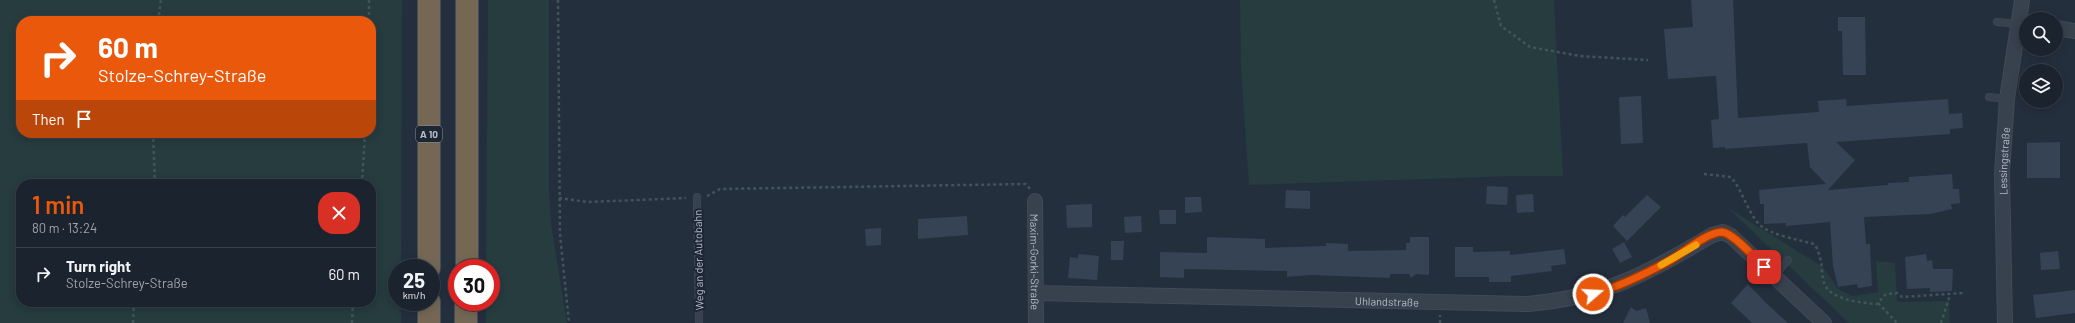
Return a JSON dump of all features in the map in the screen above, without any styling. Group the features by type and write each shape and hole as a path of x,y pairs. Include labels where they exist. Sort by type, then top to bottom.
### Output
{"highway":[{"name":"A 10","path":"429,0 429,259"},
{"path":"466,259 467,0"},
{"path":"429,311 429,323"},
{"path":"466,311 466,323"}],"street":[{"name":"Lessingstraße","path":"2022,0 2022,12"},
{"path":"2063,29 2075,31"},
{"name":"Lessingstraße","path":"2005,323 2002,174 2007,99 2019,40"},
{"name":"Maxim-Gorki-Straße","path":"1036,201 1036,323"},
{"name":"Uhlandstraße","path":"1036,293 1528,304 1596,293 1638,277 1671,260 1712,234 1723,232 1731,236 1774,276"},
{"path":"1774,276 1824,323"}],"lane":[{"path":"1997,22 2019,25"},
{"path":"1989,97 2007,99"},
{"name":"Weg an der Autobahn","path":"697,197 699,323"},
{"path":"1774,276 1788,260"}],"path":[{"path":"159,16 161,0"},
{"path":"369,0 369,16"},
{"path":"558,0 560,234 569,323"},
{"path":"1494,0 1501,26 1530,46 1580,56 1648,60"},
{"path":"152,138 155,179"},
{"path":"362,179 365,138"},
{"path":"1704,174 1731,177 1760,225 1768,230 1814,244 1820,260 1823,282 1826,288 1832,293 1853,301 1878,303 1897,323"},
{"path":"559,198 588,202 709,196 720,189 1026,184 1032,191 1036,201"},
{"path":"1878,303 1886,294 1897,293 1902,297 1963,293"},
{"path":"1941,323 1950,295"},
{"path":"133,323 134,307"},
{"path":"352,323 353,307"}],"green space":[{"path":"0,0 402,0 401,259 388,259 388,311 401,311 401,323 0,323"},
{"path":"488,0 549,0 549,190 551,224 567,323 486,323 486,311 500,311 500,259 486,259"},
{"path":"1240,0 1554,0 1563,176 1514,176 1249,185 1241,69"},
{"path":"1728,208 1823,267 1838,289 1853,296 1878,292 1876,261 1895,263 1897,302 1949,301 1950,323 1849,323"}],"building":[{"path":"1691,0 1733,0 1738,118 1819,112 1818,101 1846,99 1847,106 1948,99 1949,114 1962,113 1963,128 1950,129 1950,134 1836,142 1855,160 1828,190 1888,185 1888,183 1909,182 1909,177 1952,174 1953,189 1959,189 1960,203 1951,204 1952,209 1930,214 1864,217 1866,244 1870,244 1872,286 1858,288 1857,284 1838,287 1833,266 1830,222 1786,226 1786,223 1764,224 1764,204 1760,204 1759,190 1826,184 1810,167 1807,143 1725,149 1725,147 1713,148 1711,120 1719,119 1716,76 1668,79 1664,29 1693,27"},
{"path":"1838,17 1865,17 1866,75 1843,75 1842,31 1838,31"},
{"path":"1641,96 1643,143 1621,144 1619,97"},
{"path":"2060,142 2060,178 2027,178 2027,143"},
{"path":"1487,186 1508,187 1507,205 1486,204"},
{"path":"1286,190 1310,191 1310,209 1285,208"},
{"path":"1533,194 1534,212 1517,213 1516,195"},
{"path":"1647,195 1661,207 1627,241 1613,226 1623,215 1625,217"},
{"path":"1185,197 1201,197 1202,212 1185,213"},
{"path":"1092,204 1092,227 1067,228 1066,205"},
{"path":"1159,210 1176,210 1176,224 1160,224"},
{"path":"967,216 968,235 918,239 918,219"},
{"path":"1141,216 1142,232 1125,233 1124,217"},
{"path":"881,228 881,245 866,246 865,229"},
{"path":"1207,237 1265,239 1265,248 1326,246 1326,243 1348,244 1348,251 1406,250 1406,243 1410,243 1410,237 1429,237 1429,275 1416,274 1411,278 1409,274 1390,274 1390,278 1311,275 1287,277 1287,271 1184,269 1184,278 1160,277 1160,252 1207,253"},
{"path":"1111,241 1124,241 1123,260 1111,260"},
{"path":"1624,242 1632,257 1620,263 1612,249"},
{"path":"1455,247 1473,247 1473,252 1510,251 1510,255 1564,249 1566,264 1551,266 1552,271 1511,276 1511,282 1489,282 1489,277 1455,277"},
{"path":"2058,251 2060,269 2041,270 2040,253"},
{"path":"1078,254 1099,256 1097,280 1068,278 1070,257 1078,258"},
{"path":"1926,254 1927,261 1932,260 1933,269 1953,269 1952,291 1930,292 1930,288 1907,289 1905,257"},
{"path":"1748,284 1788,323 1752,323 1731,303"},
{"path":"2075,290 2075,313 2036,318 2033,295"},
{"path":"1631,307 1636,311 1646,308 1650,323 1623,323"}],"slow traffic":[{"path":"1661,265 1696,245"}],"route":[{"path":"1593,294 1638,277 1671,260 1712,234 1723,232 1731,236 1764,267"}]}
